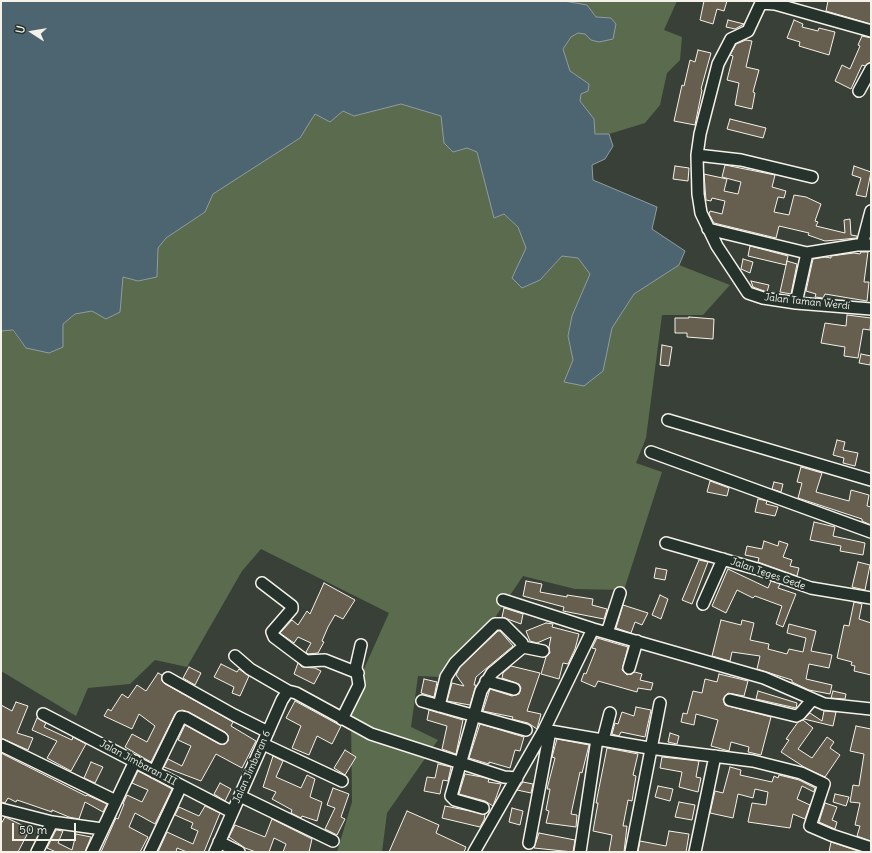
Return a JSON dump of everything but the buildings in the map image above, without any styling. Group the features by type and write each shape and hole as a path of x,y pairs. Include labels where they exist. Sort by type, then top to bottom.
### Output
{"street":[{"name":"Jalan Taman Werdi","path":"871,31 775,4 761,3 748,31 731,39 718,64 700,134 697,155 698,194 701,213 708,229 748,293 763,298 796,303 871,309"},
{"path":"859,90 871,69"},
{"path":"697,155 741,160 812,177"},
{"path":"708,229 807,253 867,245 871,212"},
{"path":"796,303 807,253"},
{"path":"668,420 871,480"},
{"path":"652,452 871,532"},
{"name":"Jalan Teges Gede","path":"666,543 723,559 811,588 871,598"},
{"path":"703,604 723,559"},
{"path":"262,583 292,606 292,609 272,632 274,637 306,662 325,660 358,673"},
{"path":"607,633 620,593"},
{"path":"503,600 593,629 764,678 812,700 838,706 871,709"},
{"path":"439,706 446,677 450,670 458,659 496,624 503,624 522,643 523,647"},
{"path":"474,852 517,778 547,731 593,629"},
{"path":"629,668 637,641"},
{"path":"342,719 358,689 360,681 356,665 361,645"},
{"path":"523,647 543,651"},
{"path":"483,808 451,798 459,762 477,700 486,681 492,673 523,647"},
{"path":"235,656 250,669 371,734 504,777 517,778"},
{"path":"168,678 268,732"},
{"path":"486,681 514,689"},
{"name":"Jalan Jimbaran 6","path":"217,847 282,700 292,692"},
{"path":"730,700 796,716 800,714 812,700"},
{"path":"422,701 473,717 526,730"},
{"path":"630,852 660,703"},
{"path":"580,852 600,739 610,713"},
{"name":"Jalan Jimbaran III","path":"43,714 232,812"},
{"path":"154,772 181,717 186,718 222,738"},
{"path":"547,731 650,748 780,766 823,782 823,788 810,822 810,826 831,835 871,848"},
{"path":"529,843 547,731"},
{"path":"263,744 342,781"},
{"path":"1,745 116,801"},
{"path":"695,852 715,756"},
{"path":"92,852 135,761"},
{"path":"150,852 181,786"},
{"path":"240,796 332,841"},
{"path":"1,809 52,822 102,829"},
{"path":"38,852 52,822"},
{"path":"217,847 240,852"}],"green space":[{"path":"564,1 677,1 664,30 682,37 680,60 667,73 660,105 645,123 609,134 595,134 594,119 580,101 581,94 589,84 570,71 563,49 571,37 578,33 585,34 591,40 611,18 596,17 587,5"},
{"path":"401,104 441,116 453,152 467,148 477,152 494,218 504,214 518,227 540,280 562,256 578,258 590,274 572,316 568,336 573,360 564,382 603,371 612,328 634,294 679,265 730,285 703,315 662,315 646,438 636,463 662,472 624,590 575,589 523,576 494,619 440,677 418,676 411,727 438,740 387,813 382,852 337,852 352,802 351,717 363,671 389,613 261,549 242,571 187,667 155,660 130,684 88,688 76,716 1,671 1,331 12,330 26,348 63,347 63,324 75,314 92,311 123,277 138,281 157,277 158,248 166,238 205,212 213,194 300,138 315,114 343,111 354,116"}],"water":[{"path":"1,1 564,1 587,5 596,17 611,18 616,24 613,39 599,42 591,40 585,34 578,33 571,37 563,49 570,71 589,84 588,91 581,94 580,101 594,119 595,134 609,134 613,146 605,159 592,165 593,180 657,207 652,229 685,251 679,265 634,294 612,328 603,371 584,386 564,382 573,360 568,336 572,316 590,274 578,258 562,256 540,280 522,288 512,278 526,248 518,227 504,214 494,218 477,152 467,148 453,152 444,143 441,116 401,104 354,116 343,111 330,122 315,114 300,138 213,194 205,212 166,238 158,248 157,277 138,281 123,277 120,312 106,319 92,311 75,314 63,324 63,347 49,353 26,348 13,330 1,331"}]}
